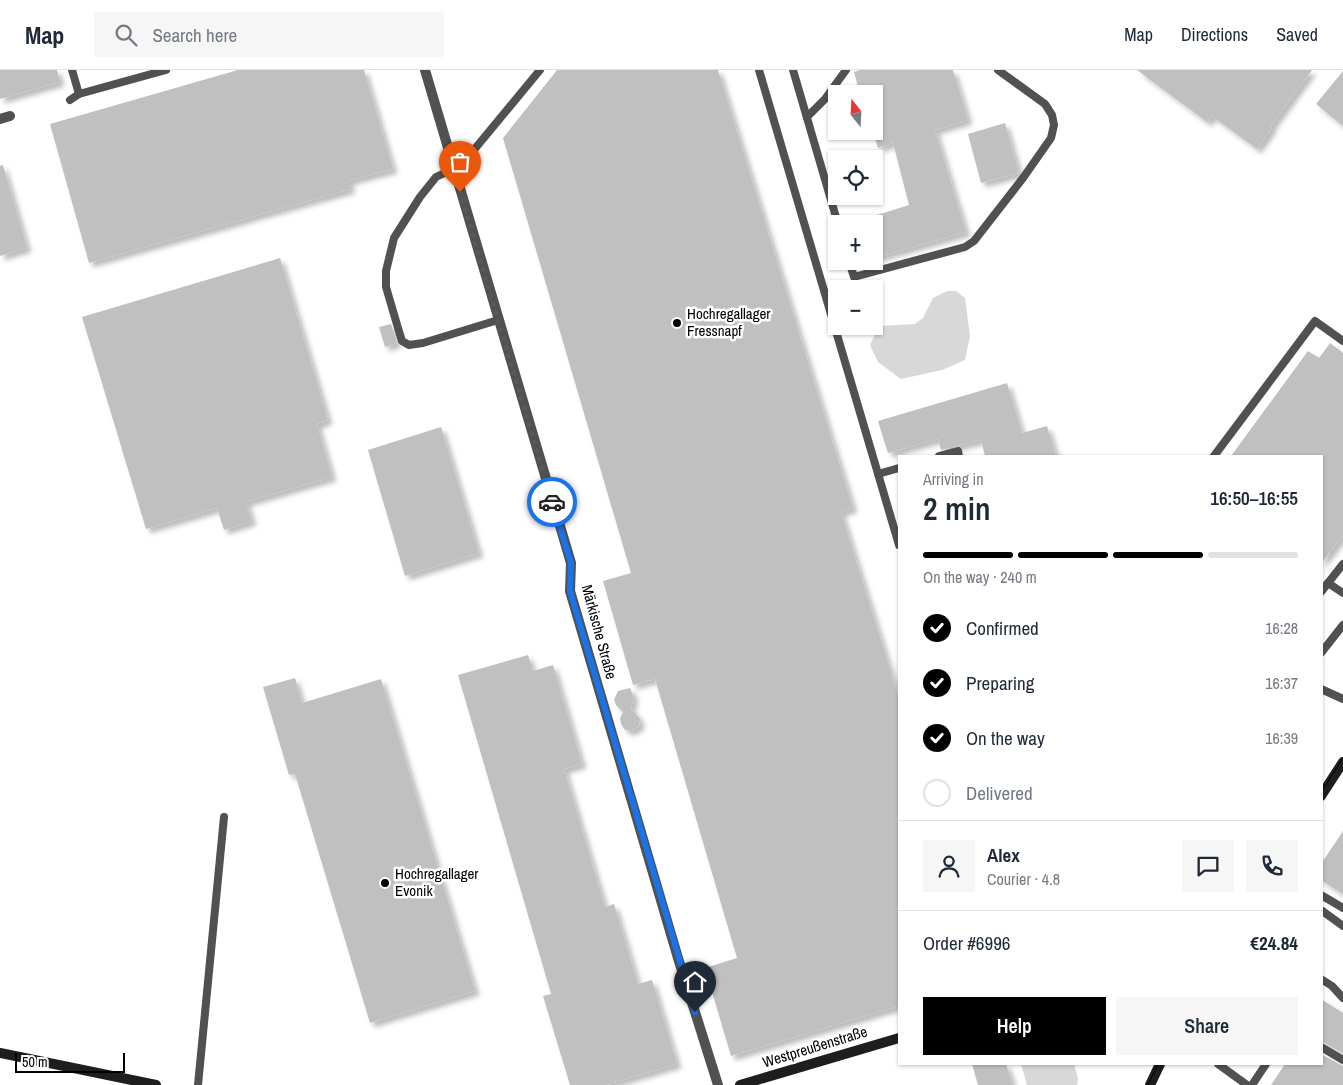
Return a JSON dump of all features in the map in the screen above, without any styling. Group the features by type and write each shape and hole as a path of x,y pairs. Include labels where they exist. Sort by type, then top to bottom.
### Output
{"street":[{"name":"Märkische Straße","path":"425,70 448,145 453,171 571,563 570,591 675,949 718,1085"},
{"path":"1323,793 1342,766"},
{"name":"Westpreußenstraße","path":"740,1085 898,1038"},
{"path":"0,1053 156,1085"},
{"path":"1150,1085 1160,1065"}],"lane":[{"path":"72,70 79,94"},
{"path":"70,100 79,94 166,70"},
{"path":"498,320 422,343 409,345 402,341 386,287 386,271 394,238 420,197 436,177 453,171 540,70"},
{"path":"759,70 898,542"},
{"path":"793,70 835,215"},
{"path":"807,117 825,99 846,70"},
{"path":"883,269 965,247 974,241 1023,178 1051,138 1054,125 1052,115 1045,104 998,70"},
{"path":"852,270 854,277 880,270"},
{"path":"1215,455 1315,321 1343,341"},
{"path":"943,455 958,451 959,455"},
{"path":"878,474 898,468"},
{"path":"1323,589 1343,564"},
{"path":"1328,582 1343,593"},
{"path":"1323,650 1343,625"},
{"path":"1323,690 1343,699"},
{"path":"198,1085 224,817"},
{"path":"1323,896 1343,908"},
{"path":"1323,911 1343,926"},
{"path":"1323,980 1332,986 1343,998"},
{"path":"1323,1048 1343,1060"},
{"path":"1219,1065 1247,1085"},
{"path":"1252,1085 1265,1065"}],"shaded area":[{"path":"947,291 956,291 965,298 970,336 965,360 942,370 901,379 878,362 870,345 875,335 883,335 883,326 915,324 923,318 933,298"},
{"path":"1021,1065 1074,1065 1078,1079 1077,1085 1027,1085"}],"building":[{"path":"0,70 57,70 60,82 0,99"},
{"path":"238,70 364,70 393,169 348,181 351,189 89,263 50,124"},
{"name":"Hochregallager Fressnapf","path":"557,70 718,70 853,508 841,512 898,695 898,1006 731,1056 705,968 737,958 655,679 633,685 603,581 631,573 503,138"},
{"path":"860,70 953,70 968,120 935,130 966,232 883,255 883,215 877,215 909,205 893,143 878,148 876,140 883,140 883,85 858,85 854,72"},
{"path":"1137,70 1312,70 1271,126 1272,128 1257,149 1212,116 1207,122"},
{"path":"1343,71 1343,126 1316,104"},
{"path":"1005,123 1019,173 981,183 968,134"},
{"path":"3,165 27,248 0,256 0,166"},
{"path":"280,258 328,420 317,424 332,477 246,502 252,521 224,530 217,508 146,529 82,317"},
{"path":"391,324 397,343 385,347 379,327"},
{"path":"1330,343 1343,353 1343,535 1323,561 1323,455 1232,455 1308,351 1319,358"},
{"path":"1007,383 1022,433 1047,426 1056,455 985,455 981,440 941,450 938,439 888,453 878,421"},
{"path":"441,427 479,553 405,576 368,450"},
{"path":"528,655 533,671 553,665 582,764 564,769 605,907 614,904 638,984 652,980 677,1064 606,1085 570,1085 543,996 551,994 458,675"},
{"name":"Hochregallager Evonik","path":"295,678 302,703 381,679 475,991 370,1023 295,774 289,775 263,687"},
{"path":"630,688 634,697 631,708 640,719 639,726 631,731 625,730 621,724 620,718 623,712 614,700 618,691"},
{"path":"1343,831 1343,894 1323,881 1323,861"},
{"path":"1323,1000 1343,1013 1343,1053 1323,1042"},
{"path":"1323,1055 1343,1066 1343,1085 1271,1085 1284,1065 1323,1065"},
{"path":"972,1065 1006,1065 1013,1085 978,1085"}],"tram line":[{"path":"1323,789 1343,758"},
{"path":"1148,1085 1158,1065"}],"way so far":[{"path":"460,192 552,502"}],"place":[{"name":"Hochregallager Fressnapf","path":"677,323"},
{"name":"Hochregallager Evonik","path":"385,883"}],"route":[{"path":"552,502 571,563 570,591 672,940 695,1012"}]}
